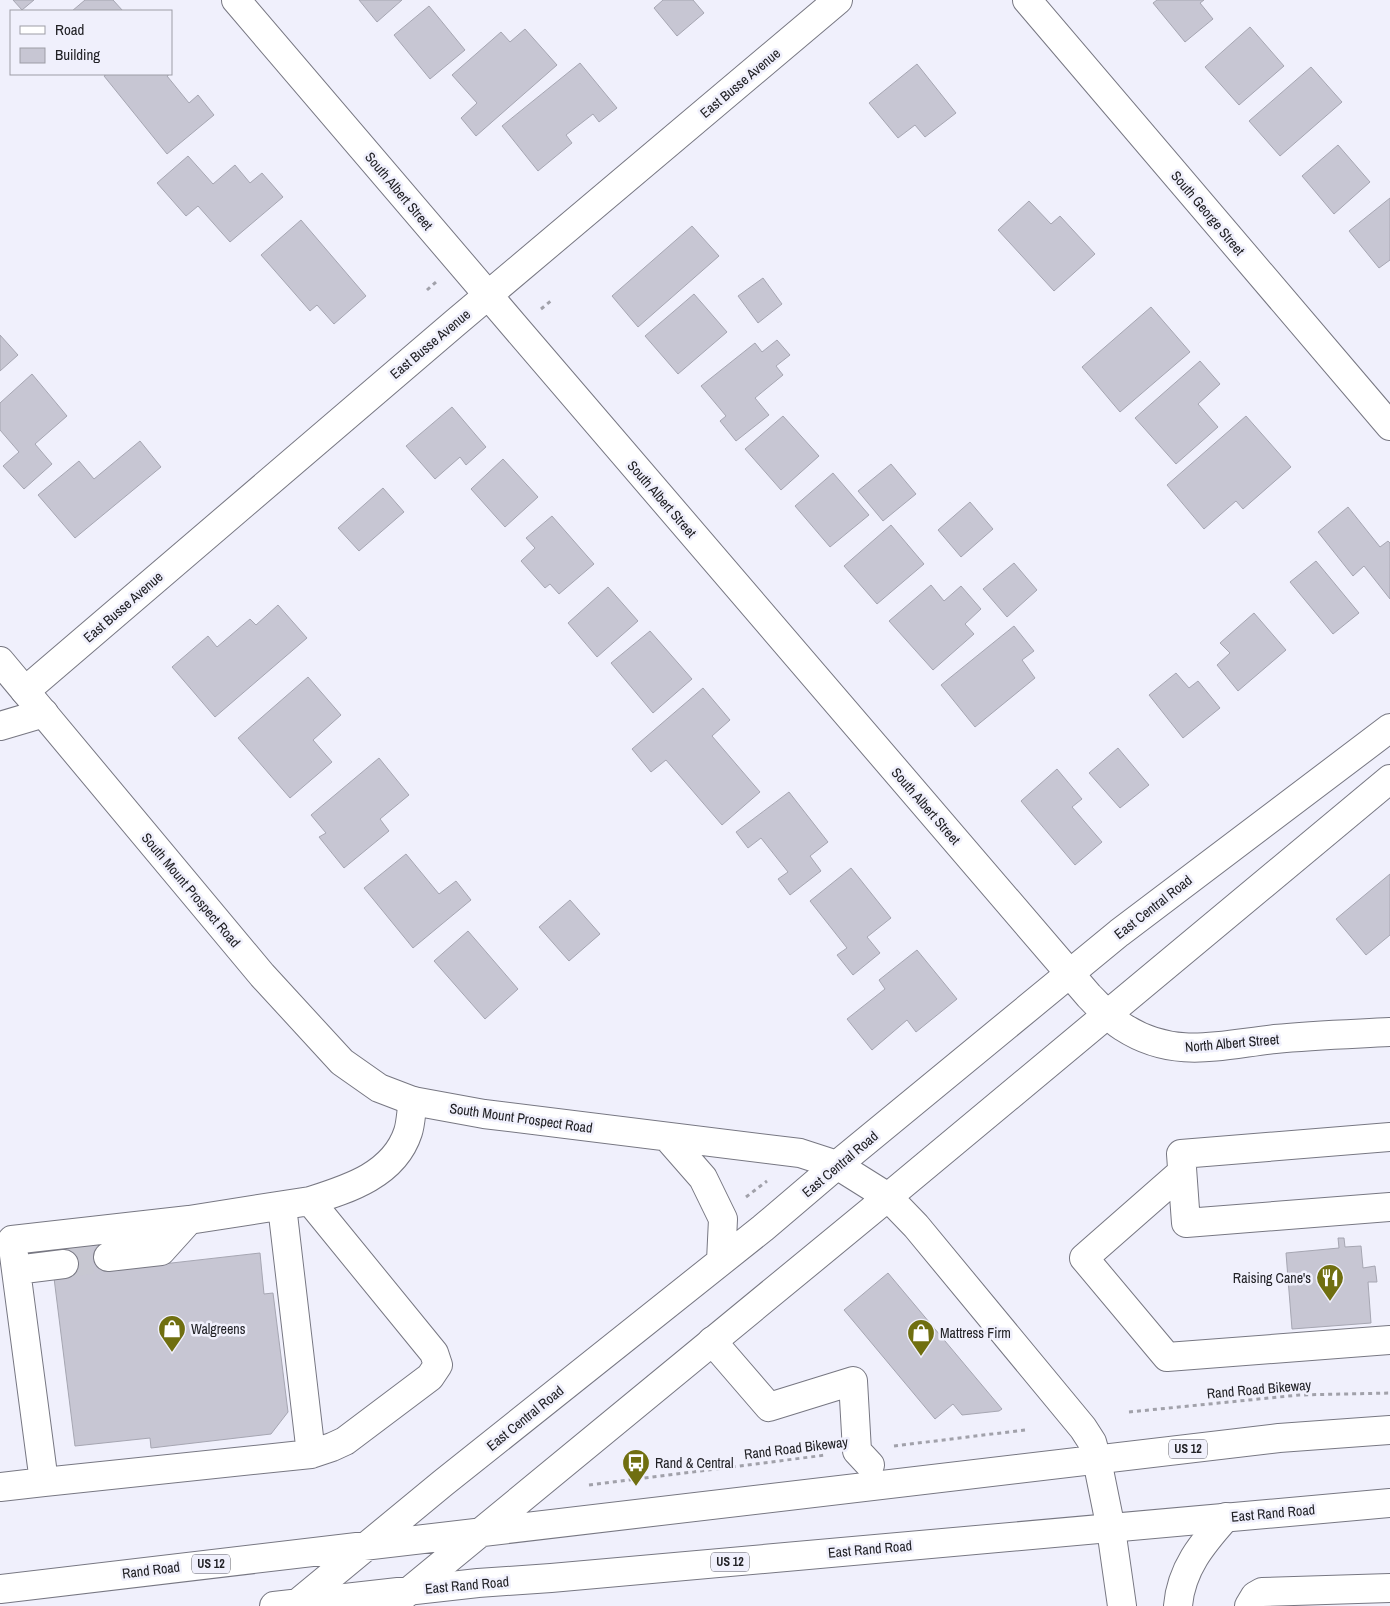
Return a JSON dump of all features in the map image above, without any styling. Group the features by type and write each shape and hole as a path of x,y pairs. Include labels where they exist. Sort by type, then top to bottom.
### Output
{"main road":[{"name":"South Albert Street","path":"236,0 1098,1006"},
{"name":"East Busse Avenue","path":"25,691 838,0"},
{"name":"South George Street","path":"1027,0 1390,426"},
{"name":"South Mount Prospect Road","path":"0,661 262,975 342,1062 379,1088 413,1101 484,1114 800,1153 837,1165 888,1197 916,1226 1083,1428 1092,1442 1111,1528 1122,1606"},
{"path":"0,726 44,713"},
{"name":"East Central Road","path":"289,1605 368,1545 763,1228 1126,927 1390,728"},
{"path":"400,1598 888,1197 1098,1006 1390,779"},
{"name":"North Albert Street","path":"1098,1006 1123,1027 1142,1037 1155,1043 1180,1048 1288,1038 1390,1032"},
{"path":"44,1482 12,1240 189,1220 310,1201 345,1190 374,1175 396,1155 408,1132 413,1101"},
{"path":"1390,1137 1181,1154 1186,1223 1390,1207"},
{"path":"668,1138 703,1178 723,1220 721,1261"},
{"path":"1182,1172 1084,1258 1168,1357 1390,1340"},
{"path":"0,1487 311,1454 332,1447 357,1433 430,1377 438,1365 434,1354 310,1201"},
{"path":"282,1206 311,1454"},
{"path":"108,1258 161,1251 189,1220"},
{"path":"16,1270 64,1264"},
{"path":"712,1341 769,1407 852,1381 863,1458"},
{"name":"US 12","path":"481,1532 1279,1438 1390,1430"},
{"name":"East Rand Road","path":"289,1605 350,1597 400,1598 478,1582 551,1578 1390,1503"},
{"path":"1178,1606 1179,1594 1189,1565 1204,1542 1226,1517"},
{"name":"Rand Road","path":"0,1588 481,1532"},
{"path":"1249,1606 1255,1596 1262,1592 1390,1588"}],"path":[{"path":"536,314 552,300"},
{"path":"746,1198 767,1180"},
{"name":"Rand Road Bikeway","path":"1129,1412 1299,1395 1390,1393"},
{"name":"Rand Road Bikeway","path":"589,1485 863,1458 1024,1430"}],"building":[{"path":"13,0 34,0 22,10"},
{"path":"85,0 113,0 122,10 73,10"},
{"path":"359,0 402,0 377,22"},
{"path":"663,0 693,0 704,13 677,36 654,8"},
{"path":"1157,0 1204,0 1200,3 1213,19 1185,42 1153,3"},
{"path":"429,6 465,50 430,79 394,35"},
{"path":"1250,27 1284,66 1239,105 1205,67"},
{"path":"525,29 557,65 476,136 461,118 477,103 452,75 501,32 510,42"},
{"path":"580,63 617,108 599,122 593,114 566,135 572,143 538,171 502,126"},
{"path":"917,64 956,113 925,137 915,125 898,138 869,103"},
{"path":"1311,67 1342,102 1280,156 1249,121"},
{"path":"168,75 167,76 189,103 198,95 214,115 167,154 104,76"},
{"path":"1338,145 1370,182 1334,214 1302,176"},
{"path":"188,156 213,184 235,165 250,183 262,173 283,197 230,242 198,206 186,216 157,183"},
{"path":"1390,198 1390,260 1379,268 1349,231"},
{"path":"1029,201 1051,224 1060,216 1095,254 1054,291 998,230"},
{"path":"301,220 366,296 334,324 317,305 310,311 261,255"},
{"path":"692,226 719,256 638,327 612,296"},
{"path":"763,278 782,304 758,323 738,296"},
{"path":"694,294 727,332 678,374 645,336"},
{"path":"1151,307 1190,352 1120,412 1082,367"},
{"path":"0,335 18,355 0,371"},
{"path":"777,340 790,355 776,366 783,375 755,398 769,415 736,441 720,421 726,416 701,386 755,343 762,352"},
{"path":"1200,361 1220,384 1198,404 1218,427 1176,464 1135,418"},
{"path":"32,374 67,416 35,444 52,464 24,489 3,466 19,452 0,430 0,403"},
{"path":"452,407 486,447 466,465 460,457 435,479 406,446"},
{"path":"783,416 819,456 781,490 745,449"},
{"path":"1246,416 1291,467 1243,509 1236,501 1204,529 1167,485"},
{"path":"140,441 161,467 75,538 38,495 79,461 94,479"},
{"path":"503,459 538,497 505,527 471,489"},
{"path":"891,464 916,494 883,521 858,491"},
{"path":"833,473 869,515 830,547 795,506"},
{"path":"383,488 404,512 359,551 338,528"},
{"path":"970,502 993,529 961,557 938,530"},
{"path":"1348,507 1380,547 1388,541 1390,543 1390,599 1364,566 1353,576 1318,532"},
{"path":"552,516 594,564 559,594 550,584 545,588 521,561 535,548 526,538"},
{"path":"891,525 924,564 877,604 844,566"},
{"path":"1316,561 1359,613 1333,634 1290,582"},
{"path":"1014,563 1037,590 1007,617 983,589"},
{"path":"931,585 944,601 961,586 981,609 965,624 974,634 933,670 889,621"},
{"path":"608,587 638,621 597,657 568,623"},
{"path":"278,605 307,638 215,717 172,667 208,636 217,647 250,619 256,625"},
{"path":"1254,613 1286,650 1238,691 1217,665 1230,653 1220,643"},
{"path":"1014,626 1034,651 1022,660 1035,678 975,727 941,685"},
{"path":"650,631 692,679 653,713 611,663"},
{"path":"1176,673 1189,688 1198,681 1220,708 1183,738 1149,695"},
{"path":"308,677 341,715 313,740 332,762 290,798 238,738"},
{"path":"703,688 730,720 712,736 760,792 722,825 666,760 651,772 632,749"},
{"path":"1118,748 1149,785 1120,808 1089,773"},
{"path":"379,758 409,795 380,819 389,831 344,868 319,837 326,833 311,815"},
{"path":"1057,769 1082,799 1072,807 1102,842 1075,865 1021,801"},
{"path":"789,792 828,842 810,856 821,871 790,895 778,879 788,872 761,838 748,848 736,832"},
{"path":"406,854 439,894 456,881 471,900 413,948 364,888"},
{"path":"851,868 891,918 867,937 880,953 853,975 837,955 847,948 810,901"},
{"path":"1390,874 1390,935 1366,955 1336,919"},
{"path":"570,900 600,934 569,961 539,927"},
{"path":"468,931 518,989 485,1019 434,961"},
{"path":"917,950 957,999 916,1032 907,1020 872,1050 847,1019 885,989 879,980"},
{"name":"Raising Cane's","path":"1338,1238 1344,1238 1345,1247 1361,1246 1363,1268 1375,1266 1377,1282 1368,1282 1371,1323 1292,1329 1286,1253 1339,1248"},
{"name":"Walgreens","path":"107,1243 110,1270 260,1253 264,1294 273,1293 288,1412 271,1434 151,1448 150,1438 75,1446 54,1278 64,1264 62,1249"},
{"name":"Mattress Firm","path":"888,1273 1002,1409 999,1411 962,1415 953,1404 935,1419 844,1310"}],"tunnel":[{"path":"64,1264 108,1257"}],"place":[{"name":"Raising Cane's","path":"1330,1302"},
{"name":"Walgreens","path":"172,1353"},
{"name":"Mattress Firm","path":"921,1357"},
{"name":"Rand & Central","path":"636,1487"}]}
